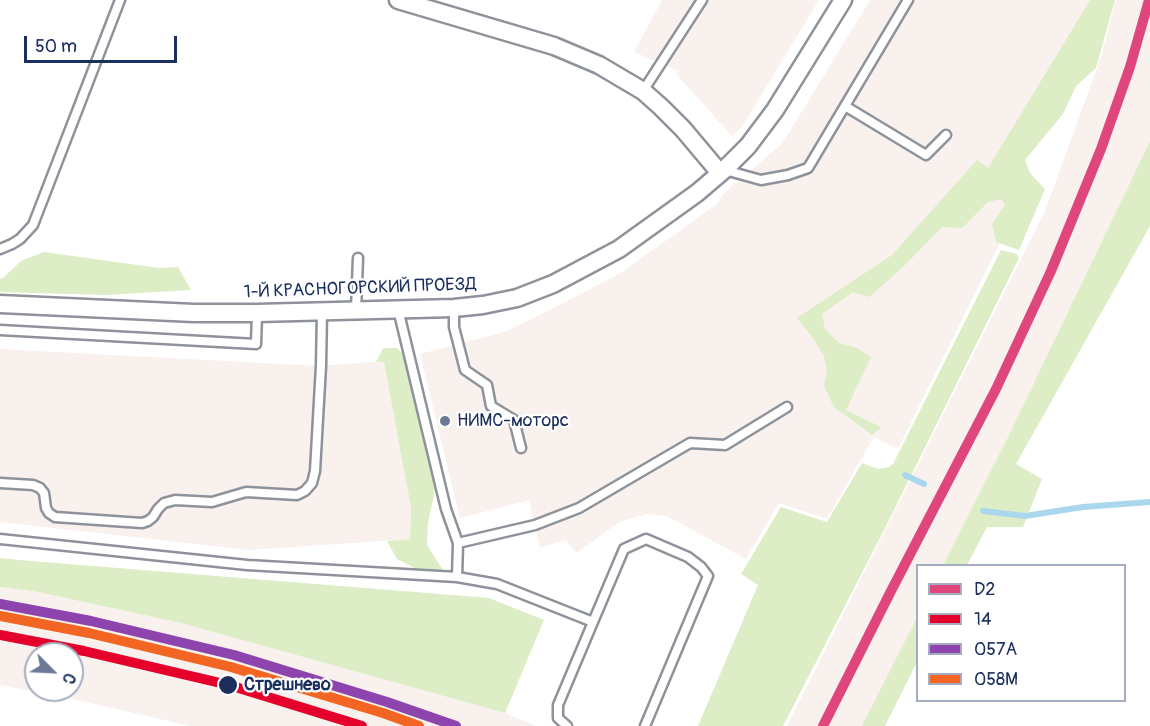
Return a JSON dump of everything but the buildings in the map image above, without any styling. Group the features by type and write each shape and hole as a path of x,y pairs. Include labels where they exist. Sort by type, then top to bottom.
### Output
{"street":[{"path":"398,0 434,5 554,46 599,65 643,92 661,107 722,171"},
{"name":"1-Й КРАСНОГОРСКИЙ ПРОЕЗД","path":"0,304 194,313 257,313 454,309 518,298 553,284 618,249 697,193 722,171 748,146 775,110 843,0"}],"lane":[{"path":"0,249 20,239 33,225 120,0"},
{"path":"643,92 702,0"},
{"path":"722,171 760,180 788,175 808,168 908,0"},
{"path":"845,106 926,155 946,135"},
{"path":"356,310 358,258"},
{"path":"398,309 446,509 458,543 457,577"},
{"path":"454,309 454,327 465,370 487,385 491,406 514,420 521,448"},
{"path":"0,483 33,485 40,488 44,493 46,508 55,517 142,523 153,517 164,503 175,500 212,502 246,492 297,495 312,483 315,471 322,311"},
{"path":"0,330 255,344 257,313"},
{"path":"458,543 534,525 579,508 690,443 725,445 787,407"},
{"path":"0,539 247,565 457,577 497,584 593,622"},
{"path":"567,726 558,718 558,705 593,622 624,549 646,539 688,557 708,576 645,726"}],"shaded area":[{"path":"662,0 819,0 742,127 732,136 677,75 678,71 634,52"},
{"path":"870,0 1090,0 988,168 1024,194 898,449 874,437 827,519 779,503 746,559 667,516 647,514 619,522 577,553 565,540 540,548 529,500 460,518 420,354 504,332 538,316 619,274 717,204 725,192 782,144"},
{"path":"1116,0 1150,0 1150,141 1008,437 944,564 916,564 916,619 862,726 787,726 1045,211 1101,57"},
{"path":"0,349 320,366 384,361 411,508 410,539 249,550 0,522"},
{"path":"0,587 38,592 181,623 505,713 536,726 190,726 84,702 84,642 24,642 24,690 0,685"}],"green space":[{"path":"1090,0 1115,0 1096,68 1076,86 1063,114 1025,160 1030,173 1045,189 1019,250 996,242 992,224 1005,205 1001,199 988,202 962,228 942,227 903,267 869,297 853,292 822,314 825,329 839,343 855,347 871,357 846,410 881,427 872,435 834,407 824,386 827,370 824,356 797,318 892,255 977,160 988,168"},
{"path":"1150,141 1150,226 1016,464 1042,479 1023,527 987,527 968,564 944,564 1008,437"},
{"path":"1001,250 1017,254 1019,258 882,534 783,726 698,726 758,585 741,574 781,507 827,522 862,463 878,469 893,464"},
{"path":"44,252 159,268 178,267 191,290 106,295 0,292 0,279 21,261"},
{"path":"383,348 397,348 404,355 435,490 428,523 427,545 443,570 414,568 397,559 387,541 410,539 411,508 384,362 376,362"},
{"path":"0,558 489,598 544,620 505,713 181,623 38,592 0,587"},
{"path":"916,619 916,664 885,726 862,726"}],"waterway":[{"path":"905,475 924,484"},
{"path":"983,511 1025,516 1083,507 1150,502"}],"transit line":[{"name":"D2","path":"823,726 996,389 1051,271 1101,149 1130,67 1149,0"},
{"name":"057А","path":"0,604 91,621 234,655 387,702 456,726"},
{"name":"058М","path":"0,616 89,633 231,667 419,726"},
{"name":"14","path":"0,635 84,651 229,685 362,726"}],"place":[{"name":"НИМС-моторс","path":"445,421"},
{"name":"Стрешнево","path":"228,685"}]}
